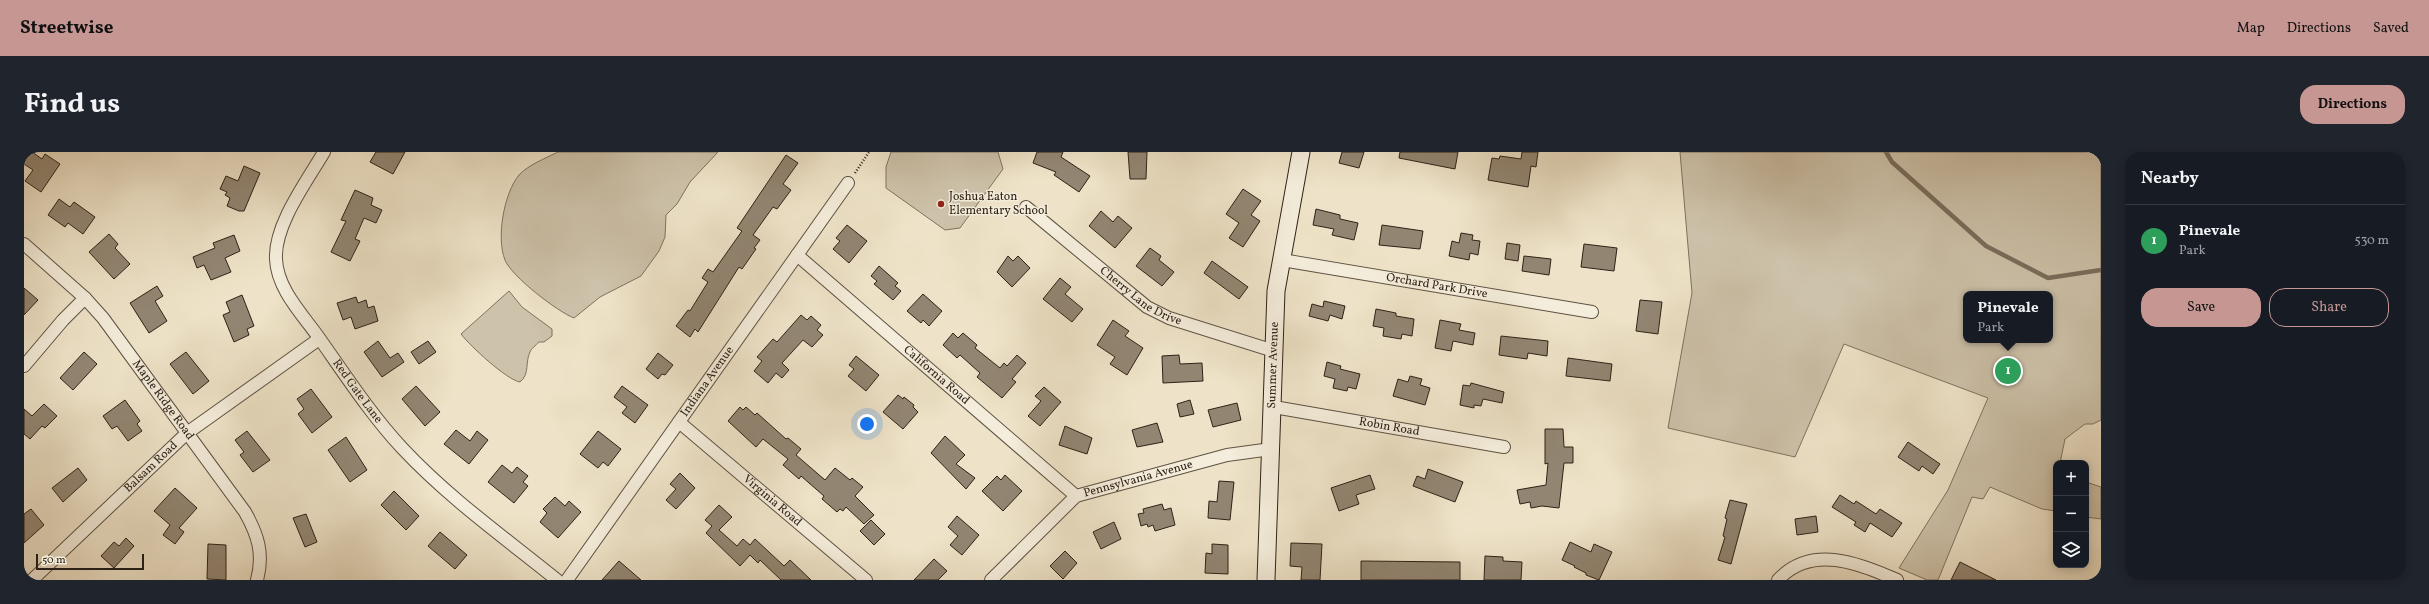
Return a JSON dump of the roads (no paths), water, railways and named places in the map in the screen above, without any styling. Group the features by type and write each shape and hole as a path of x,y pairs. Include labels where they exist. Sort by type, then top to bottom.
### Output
{"street":[{"name":"Red Gate Lane","path":"324,152 287,217 276,257 282,283 319,339 386,429 411,458 456,498 557,580"},
{"name":"Summer Avenue","path":"1266,580 1274,407 1276,291 1300,152"},
{"name":"Indiana Avenue","path":"567,580 848,183"},
{"name":"Cherry Lane Drive","path":"1026,207 1147,307 1169,318 1274,351"},
{"name":"Maple Ridge Road","path":"24,244 85,298 112,329 245,512 257,534 261,554 257,580"},
{"name":"California Road","path":"797,255 1076,496"},
{"name":"Orchard Park Drive","path":"1282,260 1592,312"},
{"path":"24,366 62,320 85,298"},
{"name":"Balsam Road","path":"32,580 187,433 319,339"},
{"name":"Robin Road","path":"1274,407 1504,447"},
{"name":"Virginia Road","path":"679,422 866,580"},
{"name":"Pennsylvania Avenue","path":"991,580 1076,496 1227,455 1271,449"},
{"path":"1778,580 1802,563 1829,559 1862,565 1896,580"}],"waterway":[{"path":"1886,152 1892,162 1986,246 2048,278 2101,270"}],"place":[{"name":"Joshua Eaton Elementary School","path":"941,204"},
{"name":"Pinevale","path":"2008,371"}]}
